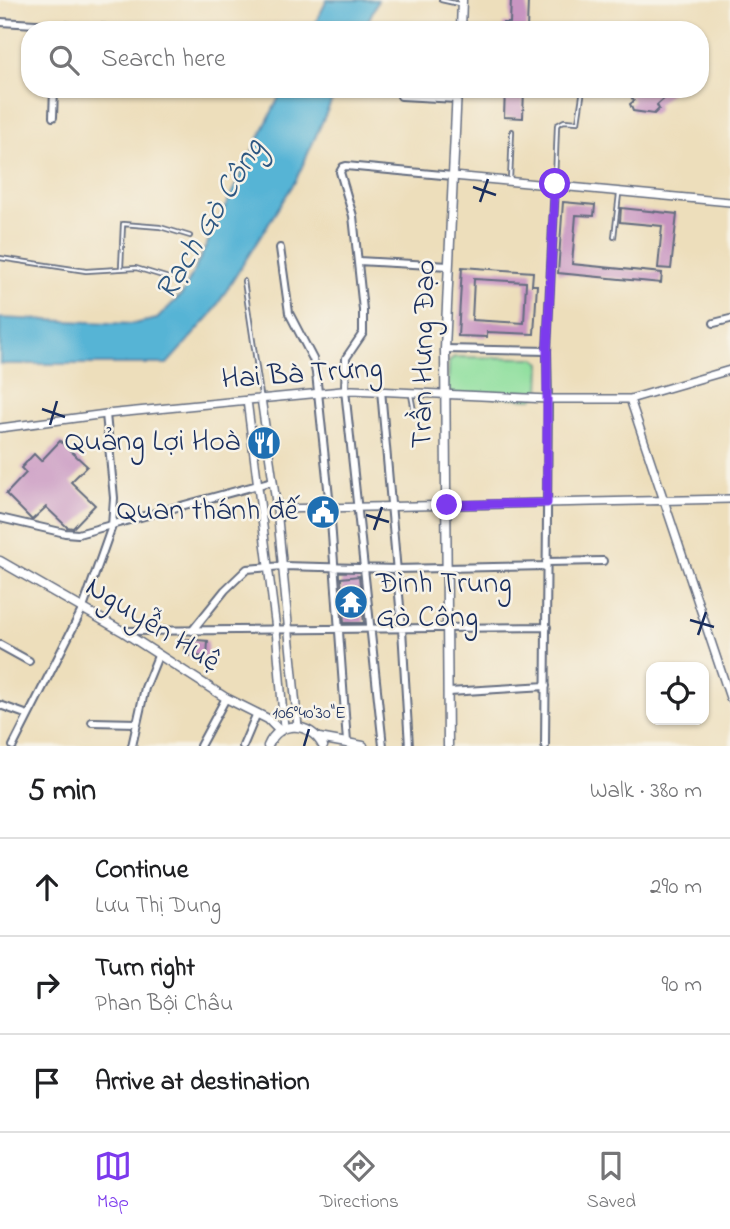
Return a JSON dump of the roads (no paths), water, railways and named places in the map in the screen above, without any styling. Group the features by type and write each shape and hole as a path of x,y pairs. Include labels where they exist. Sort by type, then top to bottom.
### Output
{"main road":[{"path":"461,21 462,2"},
{"name":"Trần Hưng Đạo","path":"448,746 445,349 457,98"},
{"name":"Nguyễn Huệ","path":"0,561 122,631 158,656 226,698 268,719 282,730"},
{"path":"268,746 282,730 298,727 312,732 321,742 347,742 363,746"}],"street":[{"path":"0,22 21,24"},
{"path":"54,98 54,117"},
{"path":"383,746 345,390 346,358 363,333 353,216 341,177 343,167 555,184 730,202"},
{"path":"545,746 547,351 555,184"},
{"path":"280,248 289,313 313,359 318,393 341,629 347,742"},
{"path":"358,261 449,266"},
{"path":"714,323 730,320"},
{"path":"445,349 547,351"},
{"name":"Hai Bà Trưng","path":"0,428 106,414 345,390 548,399 630,399 730,370"},
{"path":"381,390 402,629 409,746"},
{"path":"261,398 283,566 298,727"},
{"path":"630,399 730,698"},
{"path":"247,400 276,629 282,730"},
{"path":"13,746 83,608 112,526 114,498 106,414"},
{"path":"0,518 78,534 273,481"},
{"path":"276,509 730,499"},
{"path":"192,631 243,571 283,566 447,569 603,561"},
{"path":"122,631 547,627"},
{"path":"0,645 29,661"},
{"path":"132,746 149,674 158,656"},
{"path":"449,692 546,686"},
{"path":"200,746 226,698"},
{"path":"0,705 28,715"},
{"path":"243,746 257,713"},
{"path":"92,722 137,723"}],"lane":[{"path":"441,0 462,2"},
{"path":"555,184 557,125 564,121 578,122 582,98"},
{"path":"510,180 512,131"},
{"path":"614,237 619,191"},
{"path":"121,268 123,224 160,227 190,236"},
{"path":"0,258 86,271 136,268 169,278"},
{"path":"244,281 261,398"},
{"path":"410,392 414,411"}],"water":[{"path":"327,0 378,0 368,21 316,21"},
{"path":"279,98 333,98 296,180 211,315 167,364 0,364 0,318 133,324 157,319 183,293"}],"place":[{"name":"Quảng Lợi Hoà","path":"264,443"},
{"name":"Quan thánh đế","path":"323,512"},
{"name":"Đình Trung Gò Công","path":"351,602"}],"water label":[{"name":"Rạch Gò Công","path":"211,220"}]}
